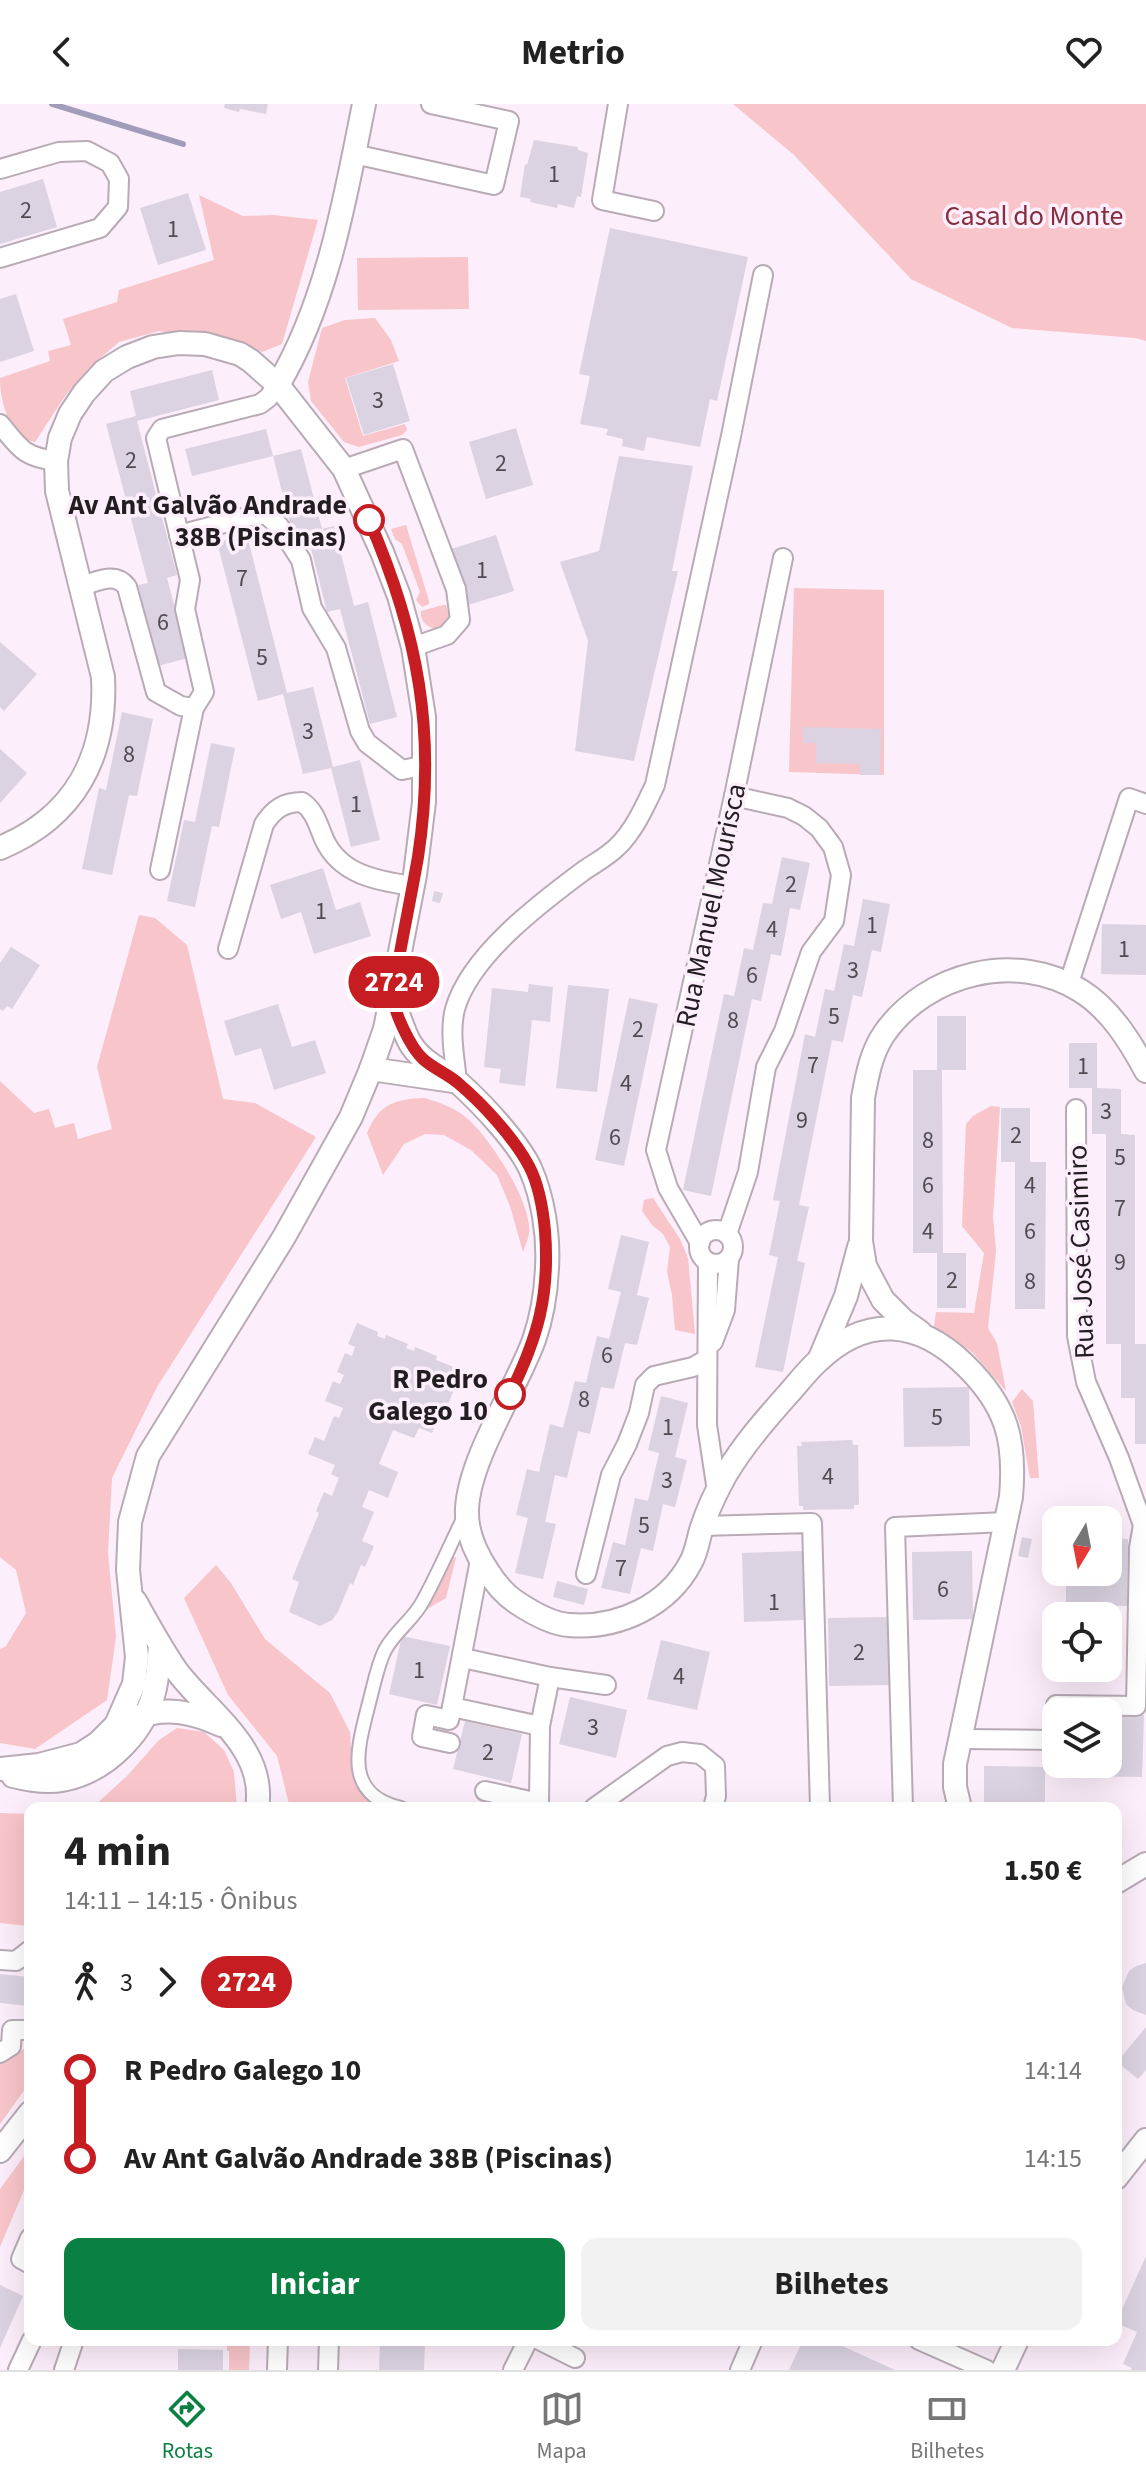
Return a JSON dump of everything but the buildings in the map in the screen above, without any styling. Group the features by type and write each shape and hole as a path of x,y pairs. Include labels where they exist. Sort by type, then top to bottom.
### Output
{"street":[{"path":"160,870 194,708 204,692 185,609 190,580 156,438 162,429 250,408 268,398 278,385 298,350 337,232 364,104"},
{"path":"354,154 494,185 509,121 431,104"},
{"path":"618,104 602,200 654,211"},
{"path":"0,169 59,152 87,151 110,163 119,179 118,207 100,228 0,258"},
{"path":"457,1082 453,1035 455,1011 463,986 474,968 539,906 617,847 638,819 655,785 763,275"},
{"path":"0,848 21,839 71,797 97,749 104,704 103,677 61,510 56,461 60,438 70,414 104,371 127,357 153,347 179,343 205,344 240,354 278,385 344,469 399,596 413,647 423,709 426,765 422,827 413,886 375,1060 351,1117 284,1237 148,1456 130,1522 128,1570 137,1657 134,1684 116,1725 81,1754 0,1771"},
{"path":"0,424 22,451 38,459 56,461"},
{"path":"344,469 403,449 456,589 460,620 447,635 413,647"},
{"path":"179,535 255,515 267,515 279,526 301,560 312,608 336,648 360,731 367,743 402,770 426,765"},
{"name":"Rua Manuel Mourisca","path":"700,1243 668,1188 656,1150 783,558"},
{"path":"81,586 113,577 122,580 127,587 156,692 181,706 194,708"},
{"path":"727,1234 748,1172 766,1067 789,1019 811,952 834,921 841,875 833,847 819,828 804,816 788,808 734,796"},
{"path":"1069,983 1129,798 1146,804"},
{"path":"228,949 264,824 272,812 281,806 302,802 311,808 337,860 358,873 380,882 413,886"},
{"path":"959,1802 955,1764 1006,1522 1014,1467 1012,1444 1004,1419 983,1383 954,1354 903,1320 883,1300 865,1266 861,1241 863,1098 867,1075 883,1035 905,1009 932,990 968,975 1010,969 1069,983 1099,1004 1131,1044 1146,1070"},
{"path":"392,993 410,1042 422,1059 457,1082 492,1115 529,1167 543,1209 548,1265 535,1337 482,1454 470,1486 467,1510 470,1535 480,1560 497,1586 515,1601 542,1617 568,1625 595,1626 643,1611 681,1579 694,1557 702,1526 717,1491 754,1432 820,1359 849,1339 873,1329 904,1329 923,1334"},
{"path":"375,1060 422,1059"},
{"path":"375,1060 457,1082"},
{"name":"Rua José Casimiro","path":"1076,1109 1077,1336 1086,1382 1145,1525"},
{"path":"586,1574 611,1475 639,1413 645,1385 654,1376 693,1367 707,1359 725,1310 729,1259 733,1248 731,1238 722,1231 706,1234 700,1243 701,1254 708,1262 719,1264 729,1259"},
{"path":"820,1359 846,1296 861,1241"},
{"path":"708,1262 707,1425 717,1491"},
{"path":"383,1802 367,1790 359,1776 357,1759 377,1672 386,1648 422,1603 467,1510"},
{"path":"903,1802 895,1527 1006,1522"},
{"path":"702,1526 812,1523 820,1802"},
{"path":"1122,1706 1136,1706 1139,1548 1145,1525"},
{"path":"450,1743 422,1737 426,1715 449,1720 480,1560"},
{"path":"132,1595 160,1645 190,1688 244,1747 257,1778 257,1802"},
{"path":"0,1771 32,1780 61,1780 103,1764 130,1739 146,1714 155,1691 160,1645"},
{"path":"463,1658 550,1677 606,1685"},
{"path":"539,1802 540,1726 550,1677"},
{"path":"452,1707 540,1726"},
{"path":"116,1725 146,1714 171,1710 226,1727"},
{"path":"960,1739 1042,1740"},
{"path":"602,1802 667,1756 682,1752 700,1754 715,1766 714,1802"},
{"path":"485,1791 534,1802"},
{"path":"1122,1878 1146,1864"},
{"path":"0,1960 16,1961 24,1955"},
{"path":"0,2053 11,2046 12,2030 24,2030"},
{"path":"0,2151 24,2121"},
{"path":"1122,2170 1146,2140"},
{"path":"18,2370 29,2346"},
{"path":"64,2370 72,2346"},
{"path":"277,2370 278,2346"},
{"path":"328,2370 329,2346"},
{"path":"513,2370 525,2346"},
{"path":"551,2346 575,2358"},
{"path":"740,2370 750,2346"},
{"path":"933,2346 987,2370"},
{"path":"1003,2370 1014,2346"}],"green space":[{"name":"Casal do Monte","path":"733,104 1146,104 1146,341 1012,328 911,279 794,155"},
{"path":"199,195 243,216 273,215 318,220 282,344 262,352 230,339 159,331 119,342 90,367 65,396 35,442 19,438 5,410 0,378 50,361 48,351 71,345 63,319 117,302 119,290 214,260"},
{"path":"468,257 469,309 358,310 357,258"},
{"path":"375,318 391,340 399,361 345,378 363,436 405,424 407,430 402,435 359,447 344,442 311,401 308,382 322,328 345,320"},
{"path":"406,525 429,601 422,607 416,600 420,592 402,544 395,539 391,529"},
{"path":"794,588 884,590 884,775 789,772"},
{"path":"446,605 449,616 444,626 434,629 426,625 421,611"},
{"path":"139,915 155,918 187,945 223,1099 255,1103 316,1137 157,1387 112,1478 108,1553 116,1637 107,1700 35,1749 0,1743 0,1649 6,1646 26,1613 16,1570 0,1557 0,1081 34,1113 49,1109 55,1128 74,1123 78,1139 112,1129 97,1067"},
{"path":"425,1098 464,1116 499,1157 518,1190 528,1221 529,1234 523,1252 497,1175 471,1150 444,1135 425,1134 404,1144 383,1175 367,1133 372,1123 389,1105"},
{"path":"991,1106 1000,1107 993,1217 996,1251 988,1328 997,1343 1006,1391 973,1353 934,1326 936,1312 974,1313 984,1253 962,1226 966,1124 973,1116"},
{"path":"653,1198 680,1239 688,1258 695,1334 675,1330 667,1272 670,1247 663,1234 642,1211 644,1200"},
{"path":"1022,1389 1033,1401 1039,1478 1030,1478 1021,1426 1012,1402"},
{"path":"451,1555 456,1558 446,1598 424,1611"},
{"path":"216,1565 231,1583 265,1639 330,1693 350,1732 353,1776 373,1802 288,1802 277,1756 228,1695 184,1598"},
{"path":"177,1728 204,1732 224,1750 234,1772 236,1802 99,1802 159,1740"},
{"path":"0,1813 24,1814 24,1925 0,1923"},
{"path":"24,2049 24,2090 0,2124 0,2064"},
{"path":"24,2156 24,2190 0,2247 0,2189"},
{"path":"227,2346 250,2346 249,2370 229,2370"}],"waterway":[{"path":"52,104 183,144"}],"bus line":[{"name":"2724","path":"369,520 399,596 413,647 424,717 426,765 422,827 392,993 410,1042 422,1059 457,1082 492,1115 529,1167 543,1209 548,1265 543,1305 535,1337 510,1394"}],"place":[{"name":"Av Ant Galvão Andrade 38B (Piscinas)","path":"369,520"},
{"name":"R Pedro Galego 10","path":"510,1394"}]}
